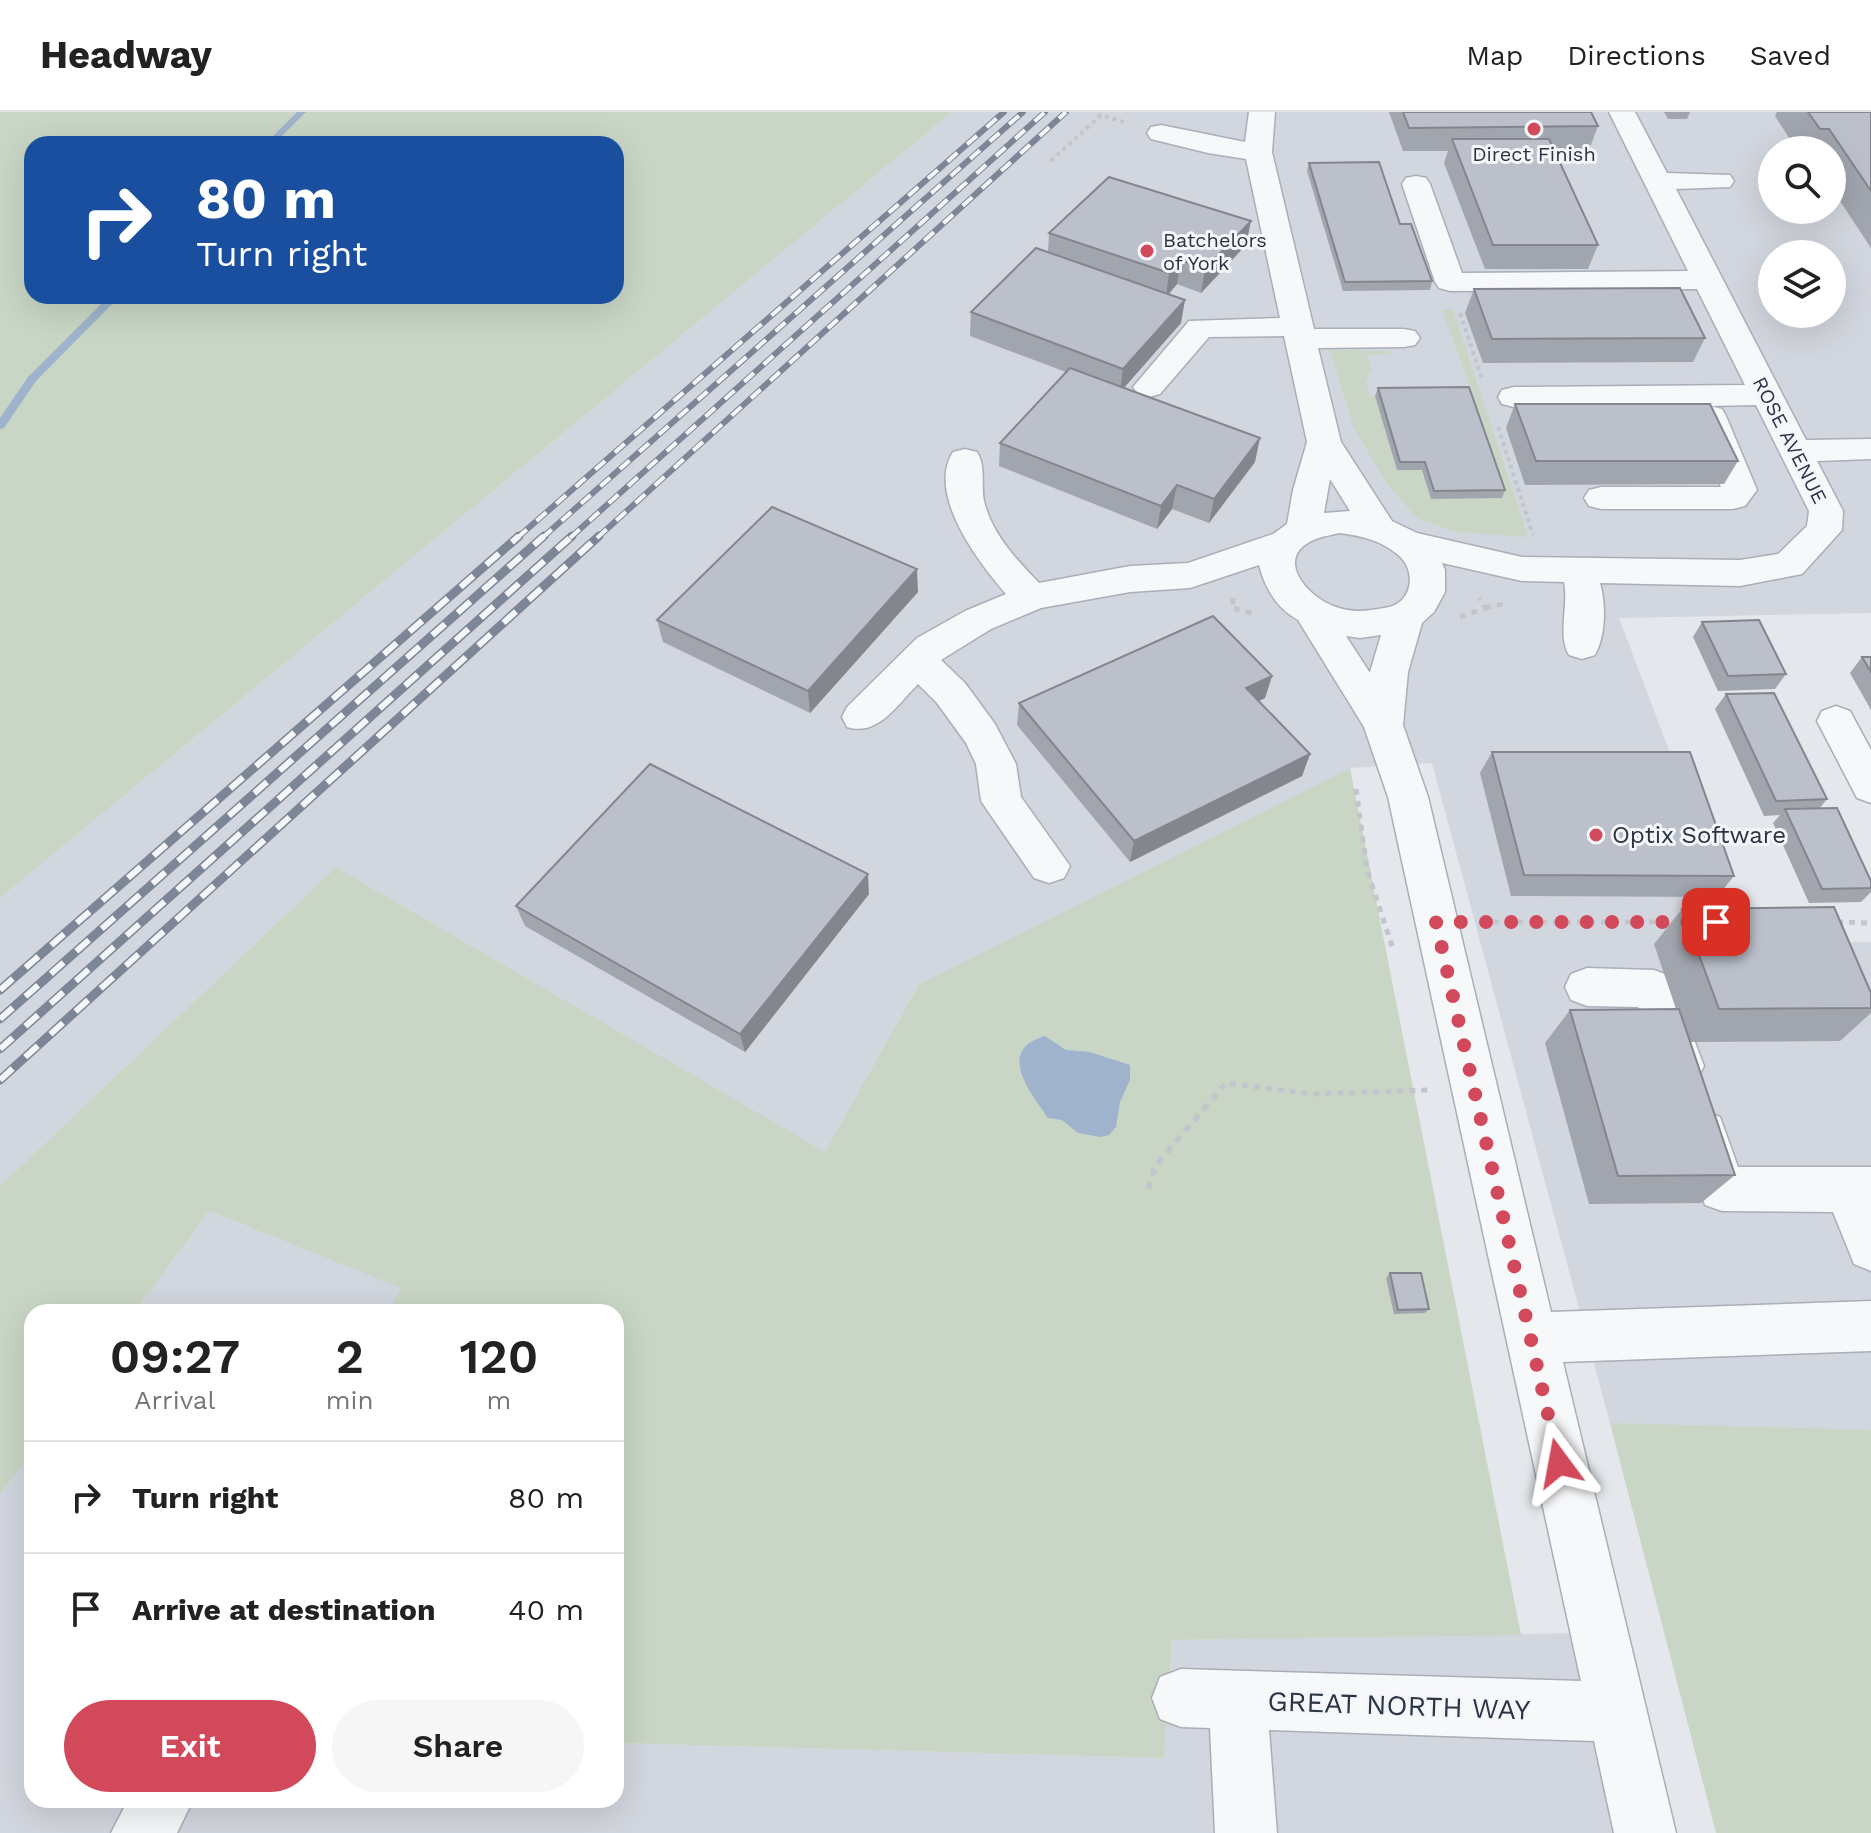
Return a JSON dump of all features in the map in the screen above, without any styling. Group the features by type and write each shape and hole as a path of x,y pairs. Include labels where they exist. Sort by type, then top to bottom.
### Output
{"street":[{"path":"1262,112 1253,196 1299,333 1324,442 1392,535 1420,557 1428,573 1428,589 1413,610 1389,672 1383,725"},
{"name":"ROSE AVENUE","path":"1392,535 1522,569 1740,573 1789,565 1824,530 1826,511 1622,112"},
{"path":"1161,133 1208,145 1258,152"},
{"path":"1658,181 1720,181"},
{"path":"1416,184 1450,282 1707,280"},
{"path":"1149,387 1200,328 1404,338"},
{"path":"1601,498 1733,498 1740,490 1701,395"},
{"path":"1514,397 1766,395"},
{"path":"1324,442 1293,536 1275,563 1280,583 1304,609 1383,725 1408,797 1645,1833"},
{"path":"1796,451 1869,449"},
{"path":"965,460 963,482 969,515 1003,568 1031,598"},
{"path":"861,717 930,648 978,620 1031,598 1070,588 1130,579 1190,575 1340,521 1392,535"},
{"name":"ROSE AVENUE","path":"1413,610 1522,569"},
{"path":"1579,571 1586,599 1582,645"},
{"path":"1190,575 1304,609 1345,625 1377,626 1413,610"},
{"path":"917,660 951,693 981,735 996,764 1001,801 1049,866"},
{"path":"1836,721 1868,777"},
{"path":"1587,987 1654,989 1722,1189 1860,1190 1871,1247"},
{"path":"1531,1338 1871,1326"},
{"name":"GREAT NORTH WAY","path":"1181,1698 1617,1712"},
{"path":"1238,1700 1246,1833"},
{"path":"142,1833 158,1808"}],"path":[{"path":"1051,161 1101,115 1161,133"},
{"path":"1436,922 1685,922"},
{"path":"1824,922 1871,923"},
{"path":"1148,1189 1156,1165 1226,1083 1310,1094 1473,1088"}],"shaded area":[{"path":"952,112 1871,112 1871,613 1619,618 1742,943 1871,942 1871,1431 1622,1427 1610,1423 1432,763 1350,768 919,984 825,1153 336,867 0,1186 0,898"},
{"path":"209,1211 402,1288 393,1304 141,1304"},
{"path":"24,1463 24,1808 624,1808 624,1743 1164,1758 1172,1640 1583,1633 1629,1833 0,1833 0,1495"}],"green space":[{"path":"0,112 952,112 0,898"},
{"path":"1453,309 1528,537 1456,532 1417,518 1385,481 1353,426 1330,350 1388,351 1392,355 1367,355 1372,371 1368,371 1370,379 1365,379 1370,396 1375,396 1397,470 1422,470 1473,394 1442,310"},
{"path":"1350,768 1521,1635 1172,1640 1164,1758 624,1743 624,1304 392,1304 401,1288 209,1211 141,1304 24,1304 24,1463 0,1495 0,1186 336,867 825,1152 919,984"},
{"path":"1610,1423 1871,1430 1871,1833 1716,1833"}],"water":[{"path":"1045,1036 1066,1050 1090,1052 1130,1065 1130,1080 1120,1102 1116,1127 1109,1135 1100,1137 1078,1133 1062,1120 1048,1118 1033,1097 1019,1062 1022,1051 1030,1043"}],"building":[{"path":"1403,112 1591,112 1598,126 1409,128"},
{"path":"1808,112 1871,112 1871,191 1846,154 1846,136 1834,136 1829,129 1820,129"},
{"path":"1452,139 1549,139 1598,245 1493,245"},
{"path":"1379,162 1400,224 1411,224 1432,281 1345,282 1309,163"},
{"path":"1109,177 1251,221 1205,269 1181,260 1169,273 1049,233"},
{"path":"1036,248 1185,300 1123,369 971,312"},
{"path":"1680,288 1705,338 1492,339 1474,289"},
{"path":"1070,368 1260,438 1214,499 1177,485 1161,506 1000,443"},
{"path":"1469,387 1505,490 1434,491 1425,462 1400,462 1378,388"},
{"path":"1515,404 1710,404 1738,461 1536,461"},
{"path":"772,507 917,569 808,691 657,620"},
{"path":"1213,616 1272,676 1246,688 1310,754 1134,841 1019,703"},
{"path":"1759,620 1786,674 1728,676 1702,622"},
{"path":"1862,657 1871,657 1871,672"},
{"path":"1774,693 1827,799 1776,801 1726,694"},
{"name":"Optix Software","path":"1492,752 1690,752 1734,876 1524,875"},
{"path":"650,764 868,874 740,1034 516,906"},
{"path":"1837,808 1871,881 1871,888 1822,889 1785,809"},
{"path":"1834,907 1871,993 1871,1008 1719,1009 1682,909"},
{"path":"1679,1009 1735,1175 1618,1176 1570,1010"},
{"path":"1390,1273 1421,1273 1429,1309 1398,1310"}],"waterway":[{"path":"277,136 302,112"},
{"path":"0,426 32,379 107,304"}],"railway":[{"path":"517,538 1004,112"},
{"path":"542,538 1023,112"},
{"path":"570,538 1045,112"},
{"path":"597,538 1066,112"},
{"path":"0,990 519,536"},
{"path":"0,1019 544,536"},
{"path":"0,1049 572,536"},
{"path":"0,1080 599,536"}],"place":[{"name":"Direct Finish","path":"1534,129"},
{"name":"Batchelors of York","path":"1147,251"},
{"name":"Optix Software","path":"1596,835"}],"route":[{"path":"1559,1463 1436,922 1716,922"}]}
